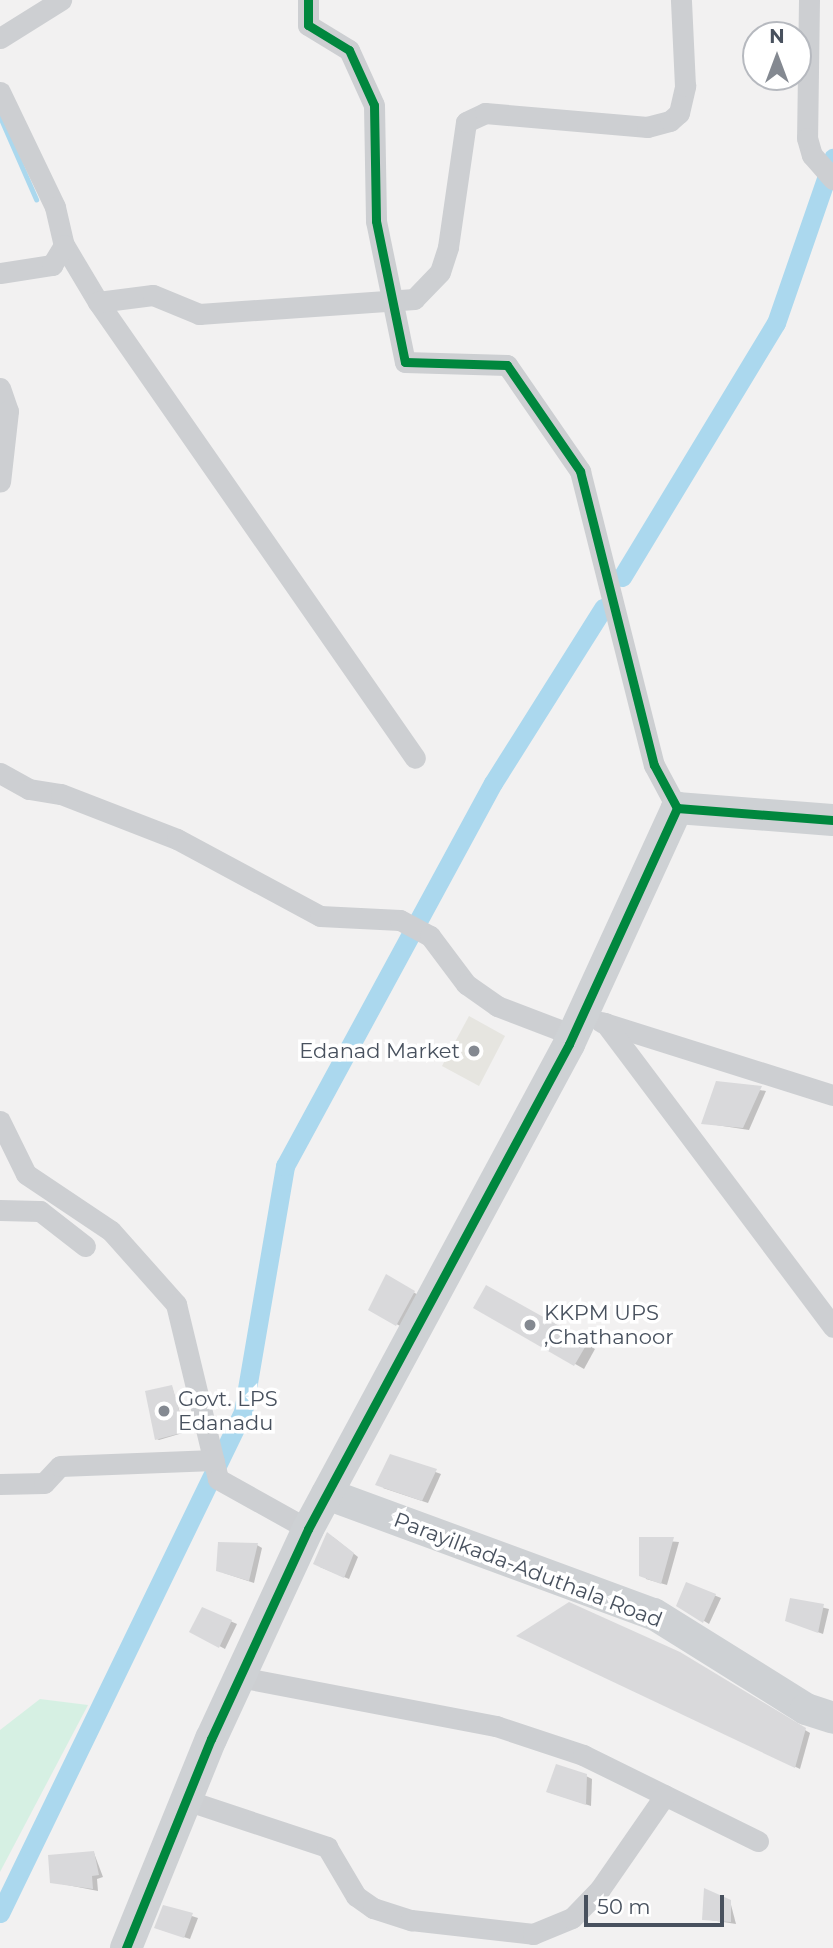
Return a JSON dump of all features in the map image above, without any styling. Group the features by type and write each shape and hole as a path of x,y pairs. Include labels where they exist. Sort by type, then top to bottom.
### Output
{"street":[{"path":"0,38 61,0"},
{"path":"308,0 308,25 349,50 374,105 376,221 405,362 508,365 580,471 654,765 677,808"},
{"path":"98,302 153,295 199,314 395,304 414,299 440,272 461,132 474,116 647,127 679,113 685,86 681,0"},
{"path":"810,0 805,109 812,155 827,172"},
{"path":"0,92 55,207 64,245 98,302 415,758"},
{"path":"0,273 52,265 64,245"},
{"path":"0,388 8,442 0,482"},
{"path":"0,773 29,789 61,794 177,839 320,916 400,920 422,931 466,984 497,1006 587,1025 833,1095"},
{"path":"677,808 833,820"},
{"path":"126,1948 239,1677 308,1529 587,1025 677,808"},
{"path":"587,1025 833,1327"},
{"path":"0,1121 26,1174 111,1231 176,1304 218,1479 308,1529"},
{"path":"0,1210 40,1211 85,1246"},
{"path":"0,1484 44,1483 60,1466 214,1460"},
{"name":"Parayilkada-Aduthala Road","path":"327,1494 654,1614 806,1709 833,1718"},
{"path":"239,1677 496,1726 583,1755 758,1841"},
{"path":"186,1800 327,1847 356,1896 373,1908 411,1920 533,1934 572,1918 600,1889 665,1795"}],"shaded area":[{"name":"Edanad Market","path":"469,1016 505,1036 479,1086 442,1066"}],"green space":[{"path":"40,1699 88,1705 0,1872 0,1730"}],"building":[{"path":"716,1081 762,1086 743,1128 701,1124"},
{"path":"386,1274 415,1291 396,1326 368,1310"},
{"name":"KKPM UPS ,Chathanoor","path":"486,1285 588,1342 574,1366 473,1308"},
{"name":"Govt. LPS Edanadu","path":"172,1385 185,1432 155,1440 145,1391"},
{"path":"390,1454 437,1469 422,1501 375,1485"},
{"path":"327,1532 354,1553 344,1578 313,1564"},
{"path":"639,1537 674,1537 661,1584 639,1576"},
{"path":"218,1542 258,1543 249,1581 216,1571"},
{"path":"686,1582 716,1594 703,1623 676,1606"},
{"path":"790,1598 824,1604 818,1633 785,1621"},
{"path":"569,1602 680,1652 806,1728 795,1768 516,1636"},
{"path":"202,1607 232,1620 219,1648 189,1632"},
{"path":"556,1764 587,1774 586,1805 546,1792"},
{"path":"94,1851 99,1875 92,1876 93,1889 50,1883 48,1855"},
{"path":"704,1888 731,1900 731,1922 702,1920"},
{"path":"163,1905 193,1913 184,1938 154,1928"}],"waterway":[{"path":"0,117 36,199"},
{"path":"622,577 776,323 833,158"},
{"path":"0,1913 243,1412 285,1166 493,783 603,608"}],"cycle path":[{"path":"308,0 308,25 349,50 374,105 376,221 405,362 507,365 580,471 654,765 677,808"},
{"path":"126,1948 211,1739 308,1529 569,1044 677,808 833,820"}],"place":[{"name":"Edanad Market","path":"474,1051"},
{"name":"KKPM UPS ,Chathanoor","path":"530,1325"},
{"name":"Govt. LPS Edanadu","path":"164,1411"}]}
